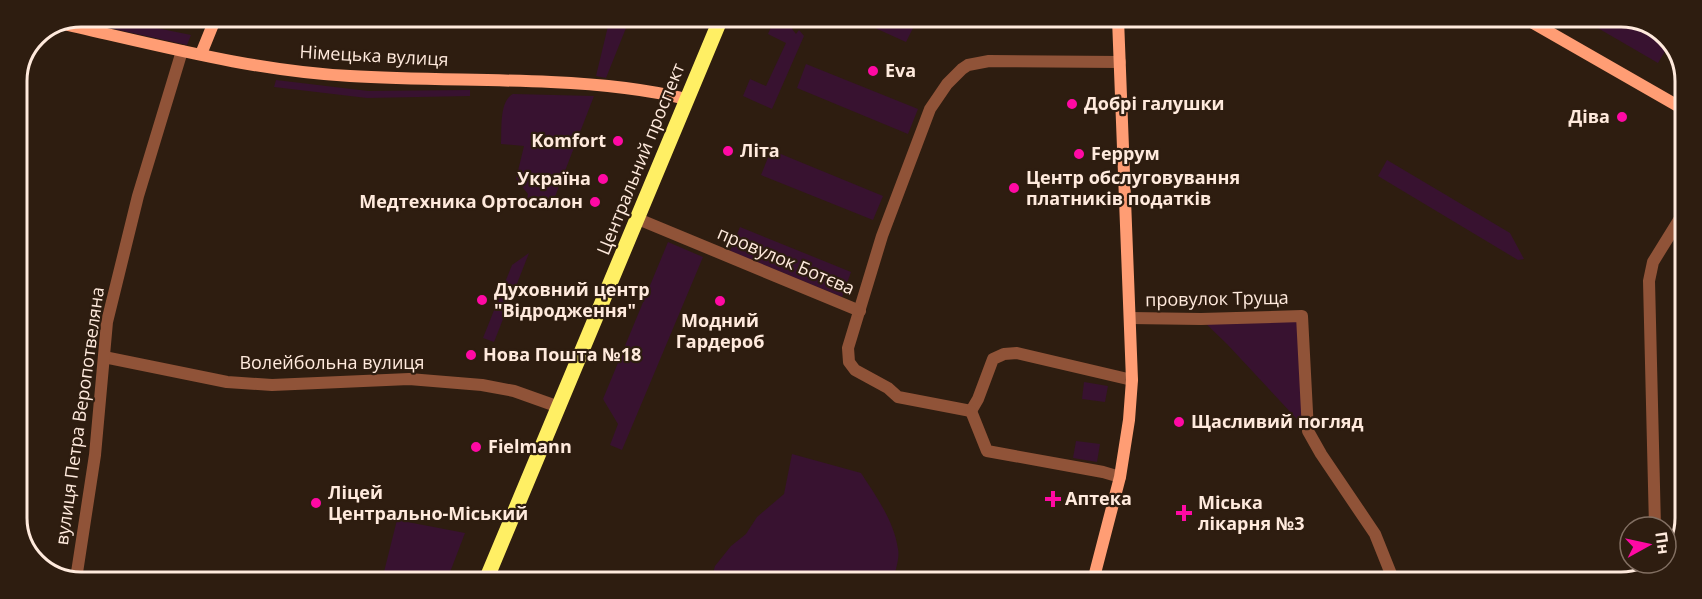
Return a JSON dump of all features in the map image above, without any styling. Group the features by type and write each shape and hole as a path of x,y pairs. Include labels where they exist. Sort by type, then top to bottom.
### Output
{"main road":[{"name":"Центральний проспект","path":"489,572 717,27"}],"street":[{"name":"Німецька вулиця","path":"78,27 245,64 321,74 609,85 686,99"},
{"path":"201,54 212,27"},
{"path":"1095,572 1120,477 1129,420 1132,380 1118,27"},
{"path":"1540,27 1675,104"},
{"name":"вулиця Петра Веропотвеляна","path":"77,572 95,455 107,322 132,218 182,51"},
{"path":"860,311 882,236 930,108 947,84 962,69 977,62 997,60 1120,62"},
{"name":"провулок Ботєва","path":"638,219 860,311 848,348 849,362 855,370 888,388 898,397 971,411"},
{"path":"1655,515 1649,281 1653,262 1675,227"},
{"name":"провулок Труща","path":"1131,318 1201,319 1302,316 1308,431 1375,534 1390,572"},
{"path":"1120,477 987,451 971,411 978,399 993,358 1004,354 1017,353 1132,380"},
{"name":"Волейбольна вулиця","path":"104,357 227,382 272,384 409,380 482,385 514,391 559,407"}],"shaded area":[{"path":"105,27 152,27 191,35 187,45"},
{"path":"608,27 626,27 606,78 596,76"},
{"path":"771,27 793,27 792,29 796,34 799,30 804,36 772,109 743,96 750,79 766,86 786,43 768,34"},
{"path":"873,27 914,27 906,42"},
{"path":"1596,27 1631,28 1654,38 1666,50 1658,63"},
{"path":"806,64 918,109 908,134 797,88"},
{"path":"276,80 368,91 470,90 470,96 367,98 274,87"},
{"path":"513,94 594,96 551,207 527,199 528,194 516,179 524,146 501,144 503,109"},
{"path":"771,150 883,196 873,220 761,175"},
{"path":"1387,160 1510,233 1524,259 1518,260 1378,176"},
{"path":"740,227 851,272 842,297 730,251"},
{"path":"668,242 703,257 622,450 610,445 618,424 603,399"},
{"path":"529,253 494,342 483,338 512,265"},
{"path":"1302,316 1308,431 1201,319"},
{"path":"1084,382 1108,386 1105,402 1082,399"},
{"path":"1076,441 1100,444 1097,462 1073,458"},
{"path":"792,454 861,473 884,509 893,529 898,549 895,572 713,572 715,566 731,546 746,534 757,517 784,494"},
{"path":"397,520 465,533 450,572 384,572"}],"place":[{"name":"Eva","path":"873,71"},
{"name":"Добрі галушки","path":"1072,104"},
{"name":"Діва","path":"1622,117"},
{"name":"Komfort","path":"618,141"},
{"name":"Літа","path":"728,151"},
{"name":"Fеррум","path":"1079,154"},
{"name":"Україна","path":"603,179"},
{"name":"Центр обслуговування платників податків","path":"1014,188"},
{"name":"Медтехника Ортосалон","path":"595,202"},
{"name":"Духовний центр \"Відродження\"","path":"482,300"},
{"name":"Модний Гардероб","path":"720,301"},
{"name":"Нова Пошта №18","path":"471,355"},
{"name":"Щасливий погляд","path":"1179,422"},
{"name":"Fielmann","path":"476,447"},
{"name":"Аптека","path":"1053,499"},
{"name":"Ліцей Центрально-Міський","path":"316,503"},
{"name":"Міська лікарня №3","path":"1184,513"}]}
